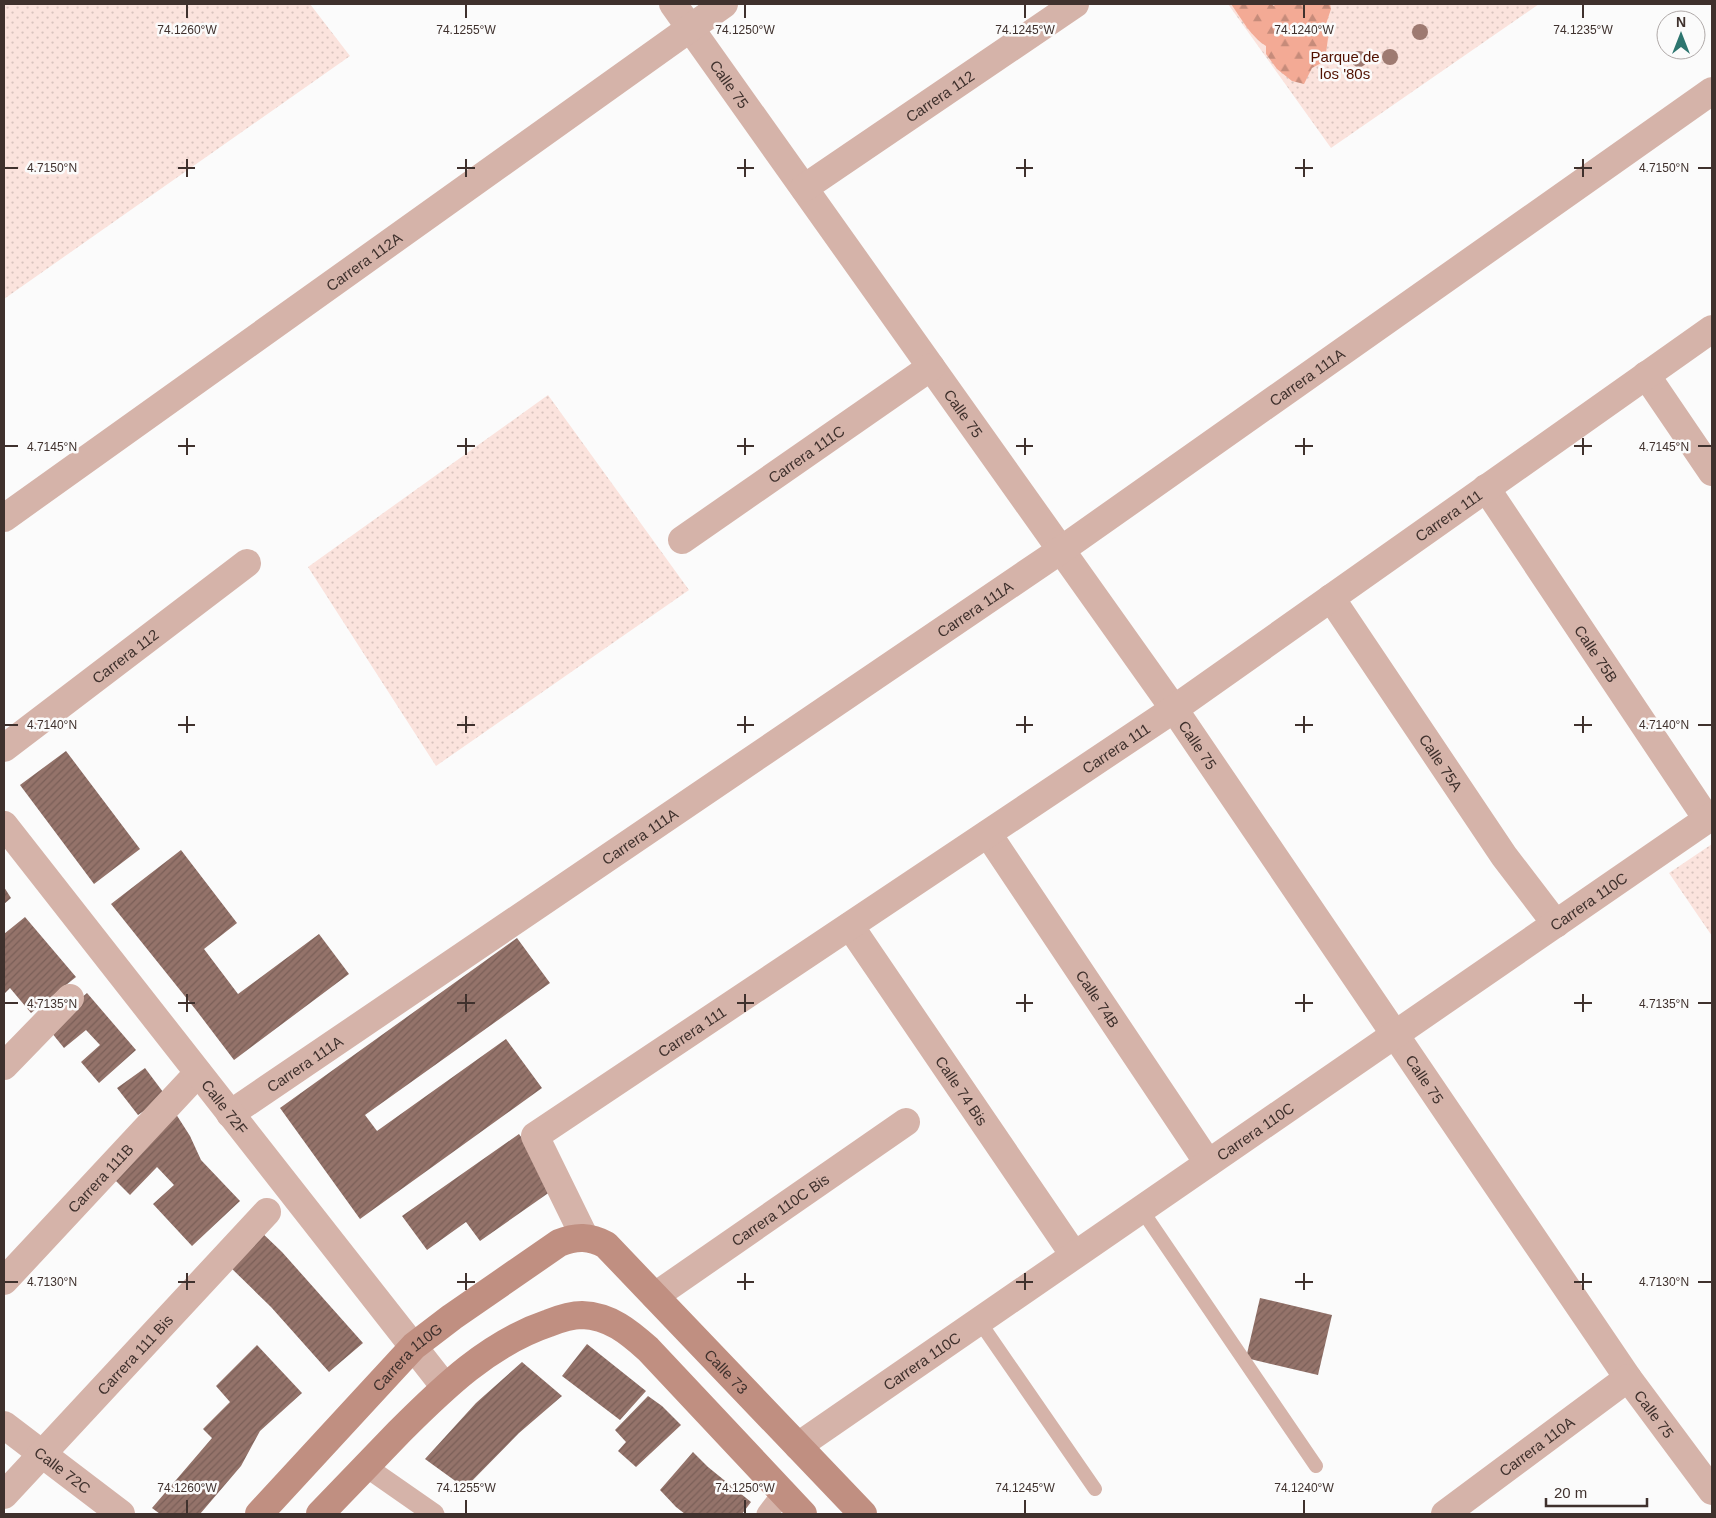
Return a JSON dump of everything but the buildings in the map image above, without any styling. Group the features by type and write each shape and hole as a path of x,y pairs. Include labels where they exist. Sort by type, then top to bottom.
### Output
{"main road":[{"name":"Carrera 110G","path":"259,1514 414,1346 452,1317 559,1243 571,1238 585,1238"},
{"name":"Calle 73","path":"585,1238 595,1239 606,1245 863,1514"},
{"path":"320,1514 445,1387 478,1361 512,1339 536,1327 582,1315 604,1319 629,1332 648,1349 803,1514"}],"street":[{"name":"Calle 75","path":"673,4 1174,709 1628,1378 1712,1491"},
{"name":"Carrera 112A","path":"4,518 724,4"},
{"name":"Carrera 112","path":"804,188 1075,4"},
{"name":"Carrera 111A","path":"230,1114 1061,550 1712,91"},
{"name":"Carrera 111","path":"585,1238 535,1136 1174,709 1712,329"},
{"name":"Carrera 111C","path":"682,540 931,367"},
{"path":"1646,375 1712,472"},
{"name":"Calle 75B","path":"1486,488 1710,818"},
{"name":"Carrera 112","path":"4,748 247,563"},
{"name":"Calle 75A","path":"1331,598 1504,856 1556,924"},
{"name":"Carrera 110C","path":"798,1446 1710,818"},
{"name":"Calle 72F","path":"4,825 445,1387"},
{"name":"Calle 74B","path":"988,834 1208,1163"},
{"name":"Calle 74 Bis","path":"850,926 1074,1255"},
{"path":"4,1066 70,998"},
{"name":"Carrera 111B","path":"4,1282 198,1073"},
{"name":"Carrera 110C Bis","path":"655,1296 906,1122"},
{"name":"Carrera 111 Bis","path":"4,1495 267,1212"},
{"name":"Carrera 110A","path":"1445,1514 1628,1378"},
{"name":"Calle 72C","path":"4,1425 121,1514"},
{"path":"366,1466 434,1514"},
{"path":"767,1514 783,1492"}],"lane":[{"path":"1141,1209 1316,1466"},
{"path":"979,1321 1095,1489"}],"green space":[{"path":"4,4 310,4 350,56 4,299"},
{"name":"Parque de los '80s","path":"1228,4 1539,4 1331,148"},
{"path":"1231,4 1271,4 1274,6 1275,4 1330,4 1331,9 1326,24 1328,38 1325,61 1312,68 1304,84 1292,81 1277,69 1266,54 1266,46 1251,32"},
{"path":"548,395 689,590 436,766 308,567"},
{"path":"1712,844 1712,936 1669,873"}]}
